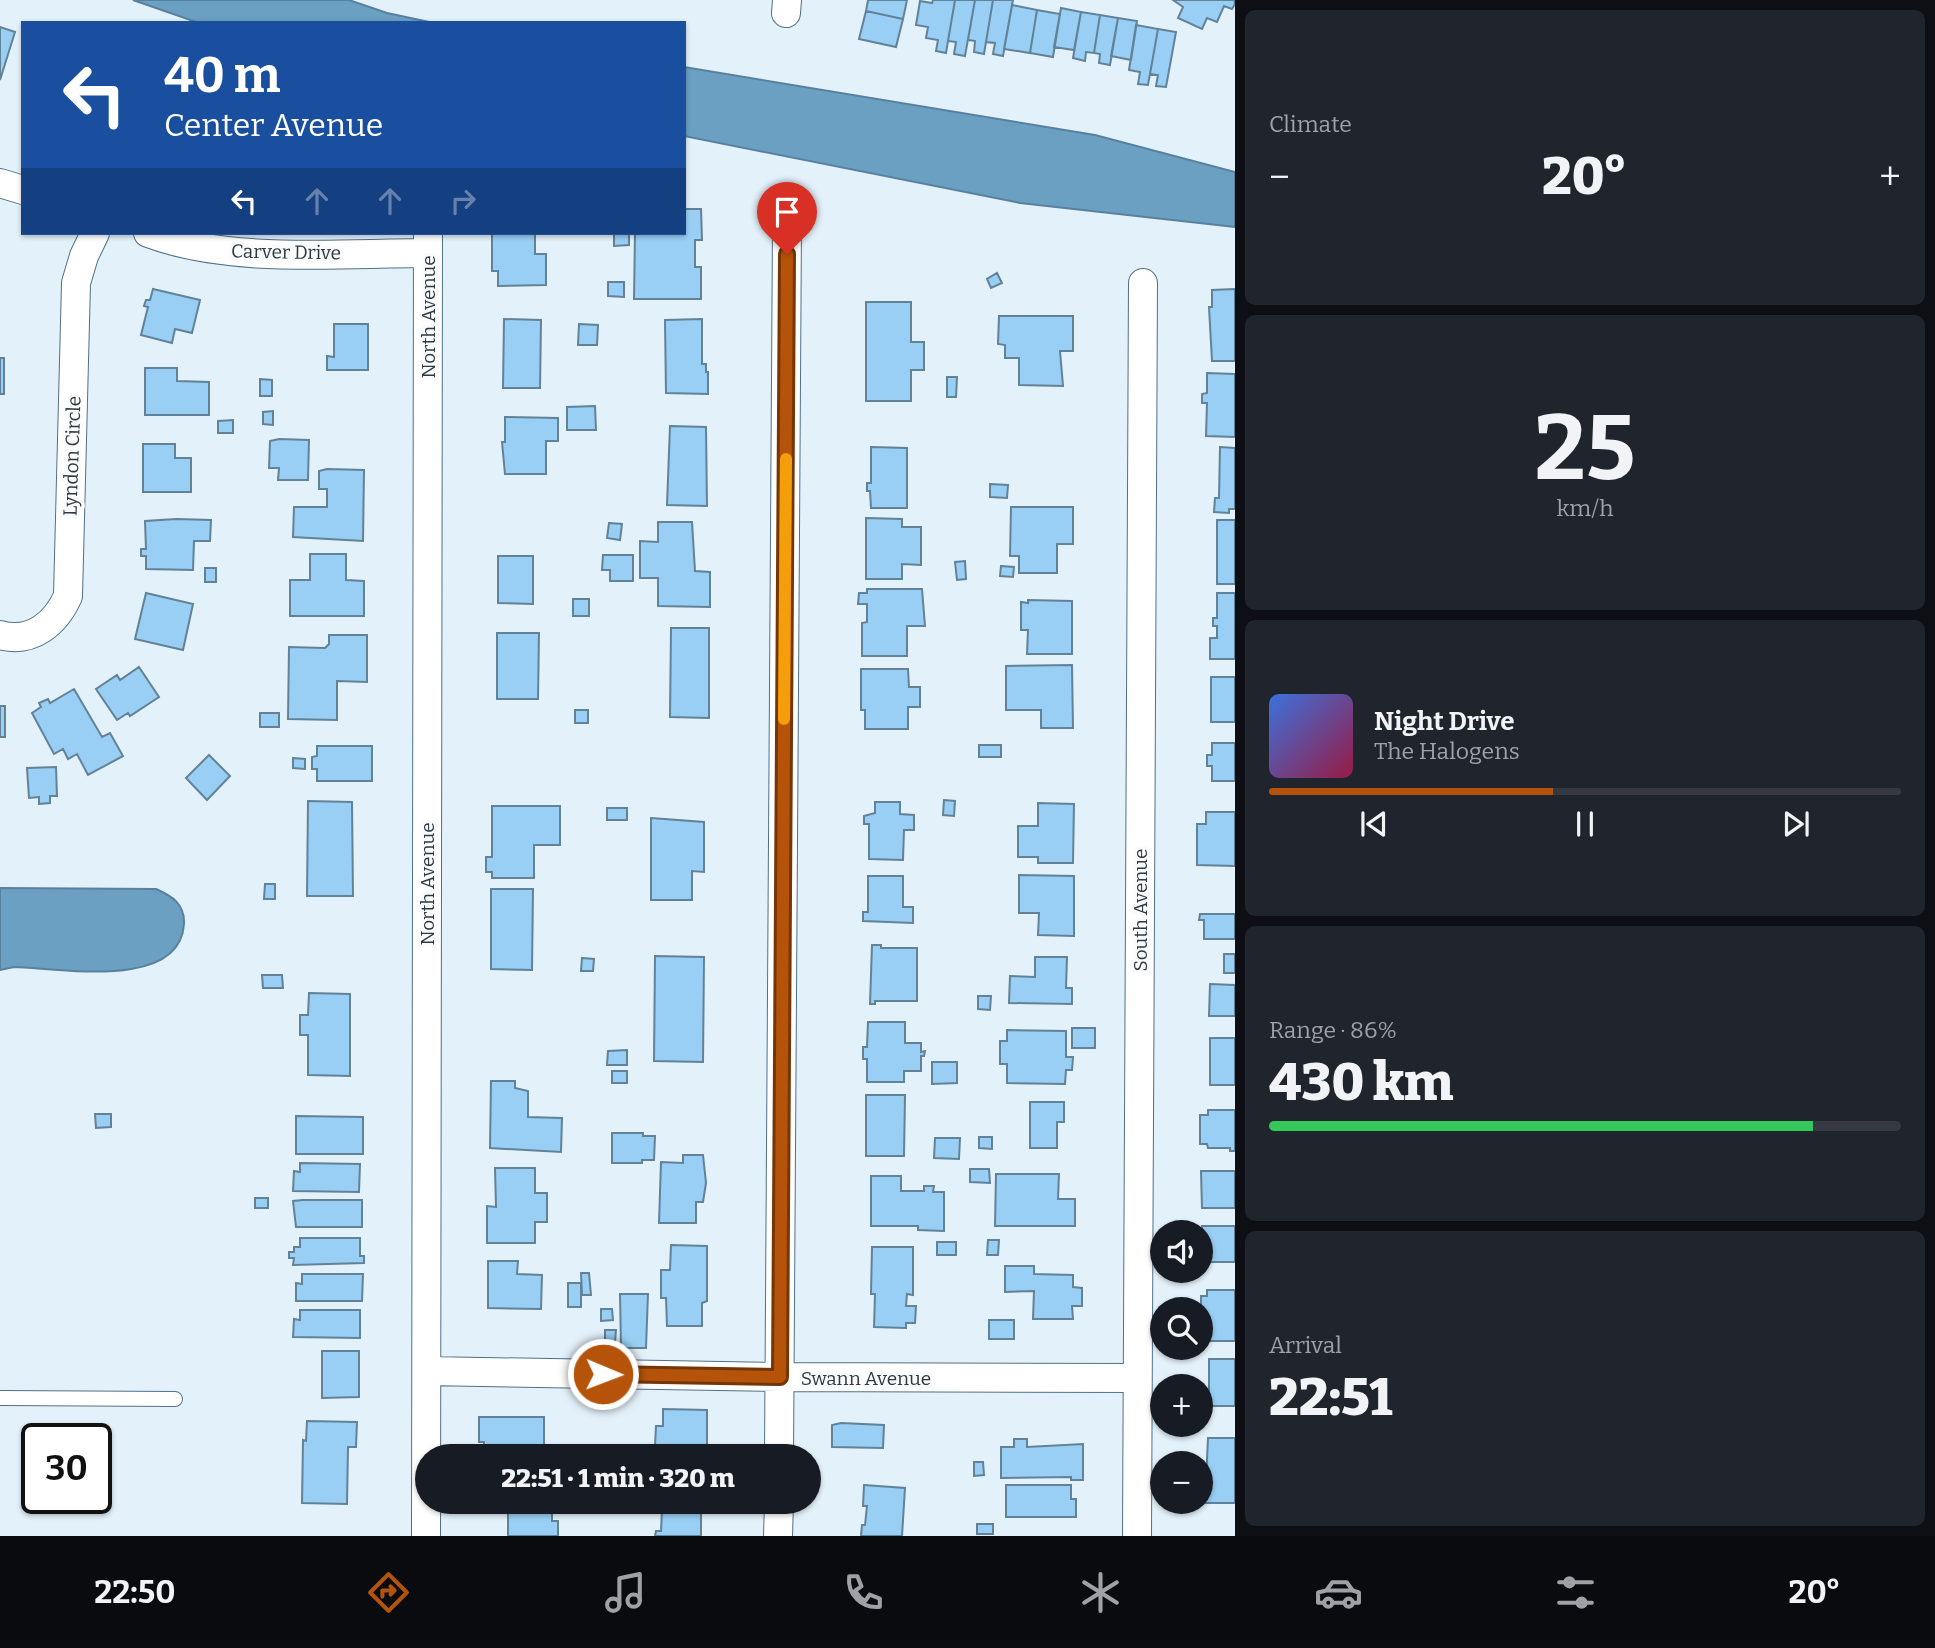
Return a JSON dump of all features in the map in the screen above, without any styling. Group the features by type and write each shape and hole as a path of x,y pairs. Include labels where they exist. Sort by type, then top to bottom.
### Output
{"street":[{"path":"0,183 21,189"},
{"path":"779,1444 787,226"},
{"name":"Lyndon Circle","path":"0,635 26,636 47,627 60,613 68,596 76,283 83,256 94,235"},
{"name":"Carver Drive","path":"154,235 190,247 231,253 428,243"},
{"name":"North Avenue","path":"426,1536 428,243"},
{"name":"South Avenue","path":"1137,1536 1143,283"},
{"name":"Swann Avenue","path":"426,1371 780,1377 1138,1378"},
{"path":"778,1536 779,1514"}],"lane":[{"path":"0,1398 174,1399"}],"water":[{"path":"133,0 349,0 387,13 425,21 193,21"},
{"path":"686,67 1095,135 1235,172 1235,227 1020,203 686,136"},
{"path":"0,888 156,889 180,906 184,924 177,945 162,959 140,967 86,972 14,967 0,970"}],"building":[{"path":"868,0 907,0 903,19 866,11"},
{"path":"933,0 955,0 946,53 936,51 938,40 926,38 928,27 916,25 920,1 932,3"},
{"path":"955,0 975,0 965,56 954,54 956,42 948,41"},
{"path":"975,0 993,0 984,54 974,52 975,41 968,40"},
{"path":"993,0 1013,0 1003,56 993,54 995,43 986,42"},
{"path":"1173,0 1234,0 1235,4 1232,9 1224,6 1217,22 1207,18 1202,29 1178,18 1183,7"},
{"path":"1012,5 1037,10 1030,53 1004,49"},
{"path":"1061,8 1081,12 1074,50 1054,47"},
{"path":"1037,10 1060,14 1053,57 1030,53"},
{"path":"866,11 903,19 896,47 859,39"},
{"path":"1081,12 1100,15 1094,53 1086,52 1085,61 1073,58"},
{"path":"1100,15 1118,18 1110,65 1099,63 1100,54 1094,53"},
{"path":"1118,18 1137,21 1131,60 1111,56"},
{"path":"1136,25 1158,29 1148,85 1138,84 1140,72 1129,70"},
{"path":"0,27 15,32 0,80"},
{"path":"1158,29 1176,32 1166,87 1156,86 1158,75 1150,74"},
{"path":"686,209 701,209 702,240 695,240 695,267 701,267 701,299 634,299 635,235 686,235"},
{"path":"492,235 535,235 535,254 546,254 546,285 498,286 498,271 492,271"},
{"path":"614,235 629,235 629,245 614,246"},
{"path":"997,273 1002,283 991,288 987,279"},
{"path":"608,282 624,282 624,297 608,296"},
{"path":"153,289 200,300 192,333 175,329 172,343 141,335 148,307 144,306 146,300 150,300"},
{"path":"1235,289 1235,361 1212,361 1209,307 1212,307 1212,290"},
{"path":"866,302 911,302 911,342 924,342 924,370 911,370 911,401 866,401"},
{"path":"999,316 1073,316 1073,351 1060,351 1063,386 1019,385 1019,358 1005,358 1005,345 998,344"},
{"path":"504,319 541,320 540,388 503,388"},
{"path":"702,319 702,364 706,364 708,372 708,394 666,393 665,320"},
{"path":"334,324 368,324 368,370 327,370 327,356 334,357"},
{"path":"579,324 598,325 597,345 578,345"},
{"path":"0,358 4,358 4,394 0,394"},
{"path":"145,368 177,368 177,381 209,382 209,415 145,415"},
{"path":"1207,373 1235,374 1235,437 1206,436 1207,403 1202,403 1202,394 1207,393"},
{"path":"947,377 957,377 956,397 947,397"},
{"path":"260,379 272,380 272,396 260,396"},
{"path":"595,406 596,430 567,430 567,407"},
{"path":"273,411 273,425 263,424 263,412"},
{"path":"505,417 558,418 558,441 546,441 546,474 505,474 502,442 505,442"},
{"path":"233,420 233,433 218,433 218,421"},
{"path":"670,426 706,427 707,506 667,505"},
{"path":"309,440 308,480 278,480 279,468 269,468 270,441"},
{"path":"143,444 175,444 175,458 191,458 191,492 143,492"},
{"path":"871,447 907,448 907,508 871,508 867,483 871,483"},
{"path":"1220,447 1235,448 1235,509 1229,509 1229,513 1214,512 1215,498 1219,498"},
{"path":"364,470 363,541 293,537 294,507 327,507 327,489 319,489 319,471"},
{"path":"990,484 1008,485 1007,498 990,497"},
{"path":"1011,507 1073,507 1073,544 1057,544 1057,573 1019,573 1019,556 1010,556"},
{"path":"866,518 902,519 902,527 921,527 921,565 902,564 902,579 866,579"},
{"path":"211,520 210,541 194,541 193,570 146,569 146,556 141,556 141,549 146,549 145,521"},
{"path":"1217,520 1235,520 1235,584 1217,584"},
{"path":"658,522 692,522 695,571 710,572 710,607 658,606 658,578 640,578 640,541 658,542"},
{"path":"609,523 622,524 620,540 607,538"},
{"path":"310,554 346,554 346,580 364,581 364,616 290,616 290,580 310,580"},
{"path":"603,555 633,555 633,581 610,581 610,570 602,570"},
{"path":"498,556 533,556 533,604 498,603"},
{"path":"965,561 966,579 957,580 955,562"},
{"path":"1001,566 1014,567 1013,577 1000,576"},
{"path":"205,568 216,568 216,582 205,582"},
{"path":"867,589 922,589 925,626 907,626 907,656 862,656 862,623 867,622 867,604 858,604 859,593 867,593"},
{"path":"146,593 193,604 183,650 135,639"},
{"path":"1217,593 1235,593 1235,659 1210,659 1210,638 1217,638 1217,626 1213,626 1213,618 1217,618"},
{"path":"573,599 589,599 589,616 573,616"},
{"path":"1028,600 1072,601 1072,654 1027,654 1028,630 1021,630 1021,602 1028,603"},
{"path":"671,628 709,628 709,718 670,717"},
{"path":"497,633 539,633 538,699 497,699"},
{"path":"329,635 367,635 367,682 337,681 337,720 288,719 289,647 325,648 329,644"},
{"path":"1072,665 1073,728 1041,728 1041,710 1006,710 1006,666"},
{"path":"139,667 159,697 130,716 128,713 117,720 96,689 117,675 120,680"},
{"path":"861,669 908,669 909,687 920,687 920,707 908,707 908,729 865,729 865,710 861,710"},
{"path":"1211,677 1235,677 1235,722 1211,722"},
{"path":"74,689 102,737 110,733 123,756 88,775 77,754 68,759 63,749 54,754 32,713 41,707 39,703 48,699 50,703"},
{"path":"0,706 5,706 5,737 0,737"},
{"path":"575,710 588,710 588,723 575,723"},
{"path":"260,713 279,713 279,727 260,727"},
{"path":"1212,743 1235,743 1235,781 1212,781 1212,766 1207,766 1207,755 1212,755"},
{"path":"979,745 1001,745 1001,757 979,757"},
{"path":"317,746 372,746 372,781 317,781 317,769 312,769 312,757 317,756"},
{"path":"209,755 230,776 207,800 186,778"},
{"path":"293,758 305,759 305,769 293,768"},
{"path":"56,767 57,796 50,796 50,803 39,804 39,797 29,798 27,768"},
{"path":"944,800 955,801 954,816 943,815"},
{"path":"308,801 352,802 353,896 307,896"},
{"path":"875,802 900,802 900,814 914,815 914,830 904,830 903,860 869,859 869,824 864,824 864,816 875,813"},
{"path":"1038,803 1074,804 1073,863 1038,863 1038,857 1018,857 1018,826 1038,826"},
{"path":"492,806 560,806 560,845 534,845 534,878 492,878 492,872 486,872 486,857 492,857"},
{"path":"607,808 627,808 627,820 607,820"},
{"path":"1206,812 1235,812 1235,866 1197,865 1197,824 1206,824"},
{"path":"651,818 704,822 704,872 692,871 692,900 651,900"},
{"path":"1019,875 1074,876 1074,936 1038,935 1039,913 1019,913"},
{"path":"868,876 903,876 903,907 913,907 913,923 863,921 863,912 868,912"},
{"path":"265,884 275,884 275,899 264,899"},
{"path":"491,889 533,889 532,970 491,969"},
{"path":"1200,914 1235,914 1235,939 1204,939 1204,920 1199,920"},
{"path":"872,945 881,945 881,948 917,948 917,1001 875,1001 875,1004 870,1004"},
{"path":"1224,954 1235,954 1235,973 1224,973"},
{"path":"655,956 704,957 703,1062 654,1061"},
{"path":"1035,957 1067,957 1066,988 1072,988 1072,1004 1009,1003 1010,976 1035,977"},
{"path":"582,958 594,959 593,971 581,971"},
{"path":"262,975 282,975 283,988 263,988"},
{"path":"1210,984 1235,985 1235,1016 1209,1016"},
{"path":"309,993 350,994 350,1076 308,1075 308,1035 300,1035 300,1015 308,1015"},
{"path":"978,996 991,996 990,1010 978,1009"},
{"path":"868,1022 905,1022 905,1043 921,1043 921,1052 925,1051 924,1056 921,1056 921,1071 904,1071 904,1082 867,1082 867,1059 863,1059 863,1047 867,1047"},
{"path":"1072,1028 1095,1028 1095,1048 1072,1048"},
{"path":"1007,1030 1066,1031 1066,1057 1073,1057 1072,1070 1066,1070 1065,1084 1007,1083 1007,1064 1000,1064 1000,1041 1007,1041"},
{"path":"1210,1038 1235,1038 1235,1085 1210,1085"},
{"path":"627,1050 627,1065 607,1065 608,1051"},
{"path":"932,1062 957,1062 957,1083 932,1084"},
{"path":"612,1071 627,1071 627,1083 612,1083"},
{"path":"491,1081 515,1081 515,1088 528,1091 528,1117 562,1118 561,1152 490,1148"},
{"path":"866,1095 905,1095 904,1156 866,1156"},
{"path":"1030,1102 1064,1102 1064,1122 1057,1122 1057,1148 1030,1148"},
{"path":"1208,1110 1235,1110 1235,1151 1230,1151 1230,1148 1208,1148 1207,1144 1200,1144 1200,1115 1208,1115"},
{"path":"95,1114 111,1114 111,1127 96,1128"},
{"path":"296,1116 363,1117 363,1154 296,1154"},
{"path":"612,1133 643,1133 643,1136 655,1136 654,1160 642,1160 642,1163 612,1163"},
{"path":"979,1137 992,1137 992,1149 979,1148"},
{"path":"935,1138 960,1138 959,1159 934,1158"},
{"path":"683,1155 703,1155 706,1183 703,1202 696,1202 696,1223 659,1223 661,1162 683,1163"},
{"path":"300,1163 360,1164 359,1192 293,1191 294,1171 300,1172"},
{"path":"495,1168 535,1168 535,1193 547,1193 547,1222 535,1222 535,1243 487,1243 487,1206 496,1207"},
{"path":"970,1169 989,1169 990,1183 970,1182"},
{"path":"1201,1171 1235,1171 1235,1208 1202,1208"},
{"path":"996,1174 1059,1174 1058,1199 1075,1199 1075,1226 995,1226"},
{"path":"871,1176 901,1176 901,1191 924,1191 924,1186 934,1186 933,1192 944,1192 944,1231 918,1230 918,1226 871,1226"},
{"path":"255,1198 268,1198 268,1208 255,1208"},
{"path":"362,1200 362,1227 296,1227 293,1201"},
{"path":"1213,1226 1235,1226 1235,1262 1213,1262"},
{"path":"300,1238 360,1238 360,1256 364,1256 364,1263 293,1265 294,1258 289,1258 289,1252 294,1252 294,1247 300,1247"},
{"path":"988,1240 999,1240 998,1255 987,1255"},
{"path":"937,1242 956,1242 956,1255 937,1255"},
{"path":"671,1245 707,1246 707,1301 702,1303 702,1326 667,1326 666,1298 661,1298 661,1270 670,1270"},
{"path":"872,1247 913,1247 913,1295 907,1294 906,1306 916,1306 915,1323 906,1323 906,1328 874,1327 875,1294 871,1294"},
{"path":"488,1261 518,1261 517,1274 542,1275 541,1309 488,1308"},
{"path":"1005,1266 1034,1266 1034,1274 1073,1275 1073,1287 1082,1288 1082,1306 1072,1306 1073,1319 1033,1319 1034,1291 1005,1292"},
{"path":"581,1273 589,1273 591,1295 582,1295"},
{"path":"302,1274 363,1274 362,1301 296,1301 296,1283 302,1284"},
{"path":"568,1283 581,1283 581,1307 568,1307"},
{"path":"1207,1290 1235,1290 1235,1341 1213,1341 1213,1297 1201,1297 1207,1296"},
{"path":"620,1294 648,1294 646,1348 621,1348"},
{"path":"601,1309 612,1309 613,1320 601,1321"},
{"path":"300,1310 360,1310 360,1338 293,1337 294,1319 300,1320"},
{"path":"989,1320 1014,1320 1014,1339 989,1339"},
{"path":"605,1330 616,1330 615,1342 605,1342"},
{"path":"322,1351 359,1351 359,1397 322,1398"},
{"path":"1235,1359 1235,1406 1213,1406 1213,1374 1209,1374 1209,1360"},
{"path":"663,1409 707,1410 707,1444 655,1444 656,1426 663,1426"},
{"path":"479,1417 544,1417 544,1444 479,1442"},
{"path":"307,1421 357,1422 356,1447 348,1447 347,1504 302,1503 303,1440 306,1441"},
{"path":"832,1425 884,1425 883,1448 832,1447"},
{"path":"1208,1438 1235,1438 1235,1503 1213,1503 1213,1451 1207,1451"},
{"path":"1014,1439 1027,1439 1027,1447 1083,1444 1083,1480 1071,1480 1071,1477 1001,1478 1001,1447 1014,1447"},
{"path":"974,1462 983,1462 984,1475 974,1476"},
{"path":"864,1485 905,1488 902,1536 861,1536 867,1506 863,1506"},
{"path":"1006,1485 1071,1485 1071,1499 1076,1499 1076,1517 1006,1517"},
{"path":"508,1514 552,1514 552,1521 558,1521 558,1536 508,1536"},
{"path":"662,1514 701,1514 701,1536 655,1536 656,1531 661,1531"},
{"path":"977,1524 993,1524 993,1534 977,1534"}],"slow traffic":[{"path":"784,719 786,459"}],"route":[{"path":"603,1374 780,1377 787,254"}]}
